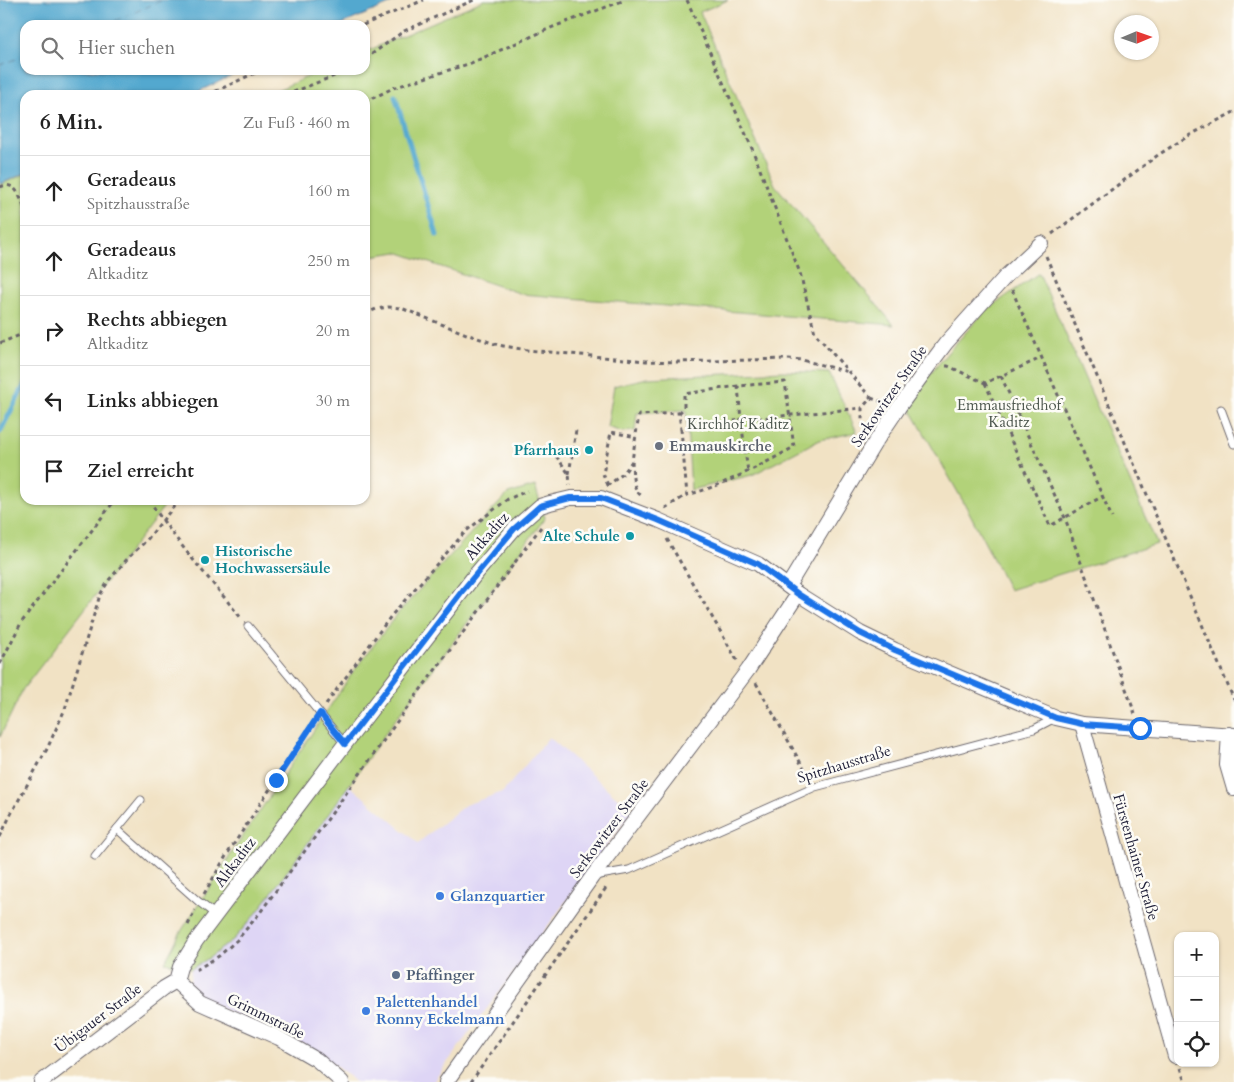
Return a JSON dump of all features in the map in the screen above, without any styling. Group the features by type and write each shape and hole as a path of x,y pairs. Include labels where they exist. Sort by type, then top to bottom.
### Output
{"street":[{"name":"Serkowitzer Straße","path":"446,1082 592,877 748,670 874,444 899,407 946,343 1006,276 1041,243"},
{"name":"Altkaditz","path":"177,977 180,967 196,941 345,744 467,586 514,529 540,506 570,498 605,492 658,520 758,564 793,590"},
{"path":"793,590 860,633 895,650 1056,718 1082,724 1231,734 1227,765 1234,789"},
{"name":"Fürstenhainer Straße","path":"1082,724 1174,1052"},
{"name":"Übigauer Straße","path":"41,1082 177,977"},
{"name":"Grimmstraße","path":"177,977 200,1003 279,1038 317,1060 342,1082"}],"lane":[{"path":"1221,408 1234,444"},
{"path":"248,626 345,744"},
{"name":"Spitzhausstraße","path":"592,877 629,870 815,787 1034,729 1056,718"},
{"path":"95,856 141,800"},
{"path":"117,829 216,915"}],"path":[{"path":"370,22 424,0"},
{"path":"370,55 404,31 474,0"},
{"path":"370,100 393,88 471,63 553,27 626,0"},
{"path":"681,429 741,420 862,408 871,398 815,333 800,273 750,146 687,0"},
{"path":"219,90 250,75"},
{"path":"299,90 336,75"},
{"path":"1234,112 1190,135 1158,155 1041,243 1234,700"},
{"path":"0,187 8,185 17,190 20,197"},
{"path":"1006,276 1112,518"},
{"path":"370,312 388,307 401,308 469,336 498,345 527,350 646,362 802,360 850,372"},
{"path":"0,343 20,335"},
{"path":"985,383 1041,358"},
{"path":"928,367 948,366 985,383 1050,526 1103,496"},
{"path":"1001,376 1065,518 1140,728"},
{"path":"647,499 638,494 634,485 632,461 639,415 679,413 684,408 684,394 738,386 785,382 794,447 748,472 700,492 687,495 664,508"},
{"path":"738,386 748,472"},
{"path":"862,408 862,422 874,444"},
{"path":"679,413 687,495"},
{"path":"570,498 569,474 576,430"},
{"path":"605,492 603,474 611,432 636,437"},
{"path":"546,443 569,474"},
{"path":"605,492 624,473 632,461"},
{"path":"196,941 188,926 226,856 320,713 391,616 466,531 508,499 527,491"},
{"path":"177,977 194,971 219,956 237,940 260,914 396,723 548,516 550,503"},
{"path":"0,664 21,623 111,505"},
{"path":"152,505 195,562 248,626"},
{"path":"0,837 47,749 65,709 100,595 128,558 146,541 175,505"},
{"path":"472,1082 617,872"}],"shaded area":[{"path":"549,737 632,811 433,1082 356,1082 315,1050 294,1039 222,1009 196,993 190,983 191,969 234,939 256,914 349,785 418,843 465,805 503,792"}],"green space":[{"path":"484,0 728,0 700,12 775,185 894,325 522,294 397,252 370,256 370,90 277,90 312,75 370,75 370,50"},
{"path":"20,176 20,505 165,505 23,689 0,737 0,185"},
{"name":"Emmausfriedhof Kaditz","path":"1039,273 1157,544 1009,590 968,510 907,403 949,351 985,311"},
{"name":"Kirchhof Kaditz","path":"783,371 829,373 857,432 819,440 752,475 691,490 686,410 637,413 635,431 622,432 607,427 614,386 648,378"},
{"path":"535,486 545,518 390,727 256,914 234,939 191,969 165,962 180,933 233,851 353,672 399,612 508,494"}],"water":[{"path":"0,0 399,0 352,20 20,20 20,75 233,75 202,90 20,90 20,175 0,184"}],"waterway":[{"path":"395,96 437,235"},
{"path":"0,432 20,394"}],"ferry route":[{"path":"117,20 163,0"},
{"path":"0,65 20,58"}],"place":[{"name":"Emmauskirche","path":"659,446"},
{"name":"Pfarrhaus","path":"589,450"},
{"name":"Alte Schule","path":"630,536"},
{"name":"Historische Hochwassersäule","path":"205,560"},
{"name":"Glanzquartier","path":"440,896"},
{"name":"Pfaffinger","path":"396,975"},
{"name":"Palettenhandel Ronny Eckelmann","path":"366,1011"}],"route":[{"path":"276,780 320,713 345,744 463,590 514,529 540,506 570,498 601,498 658,520 758,564 798,594 860,633 895,650 1056,718 1082,724 1140,728"}]}
